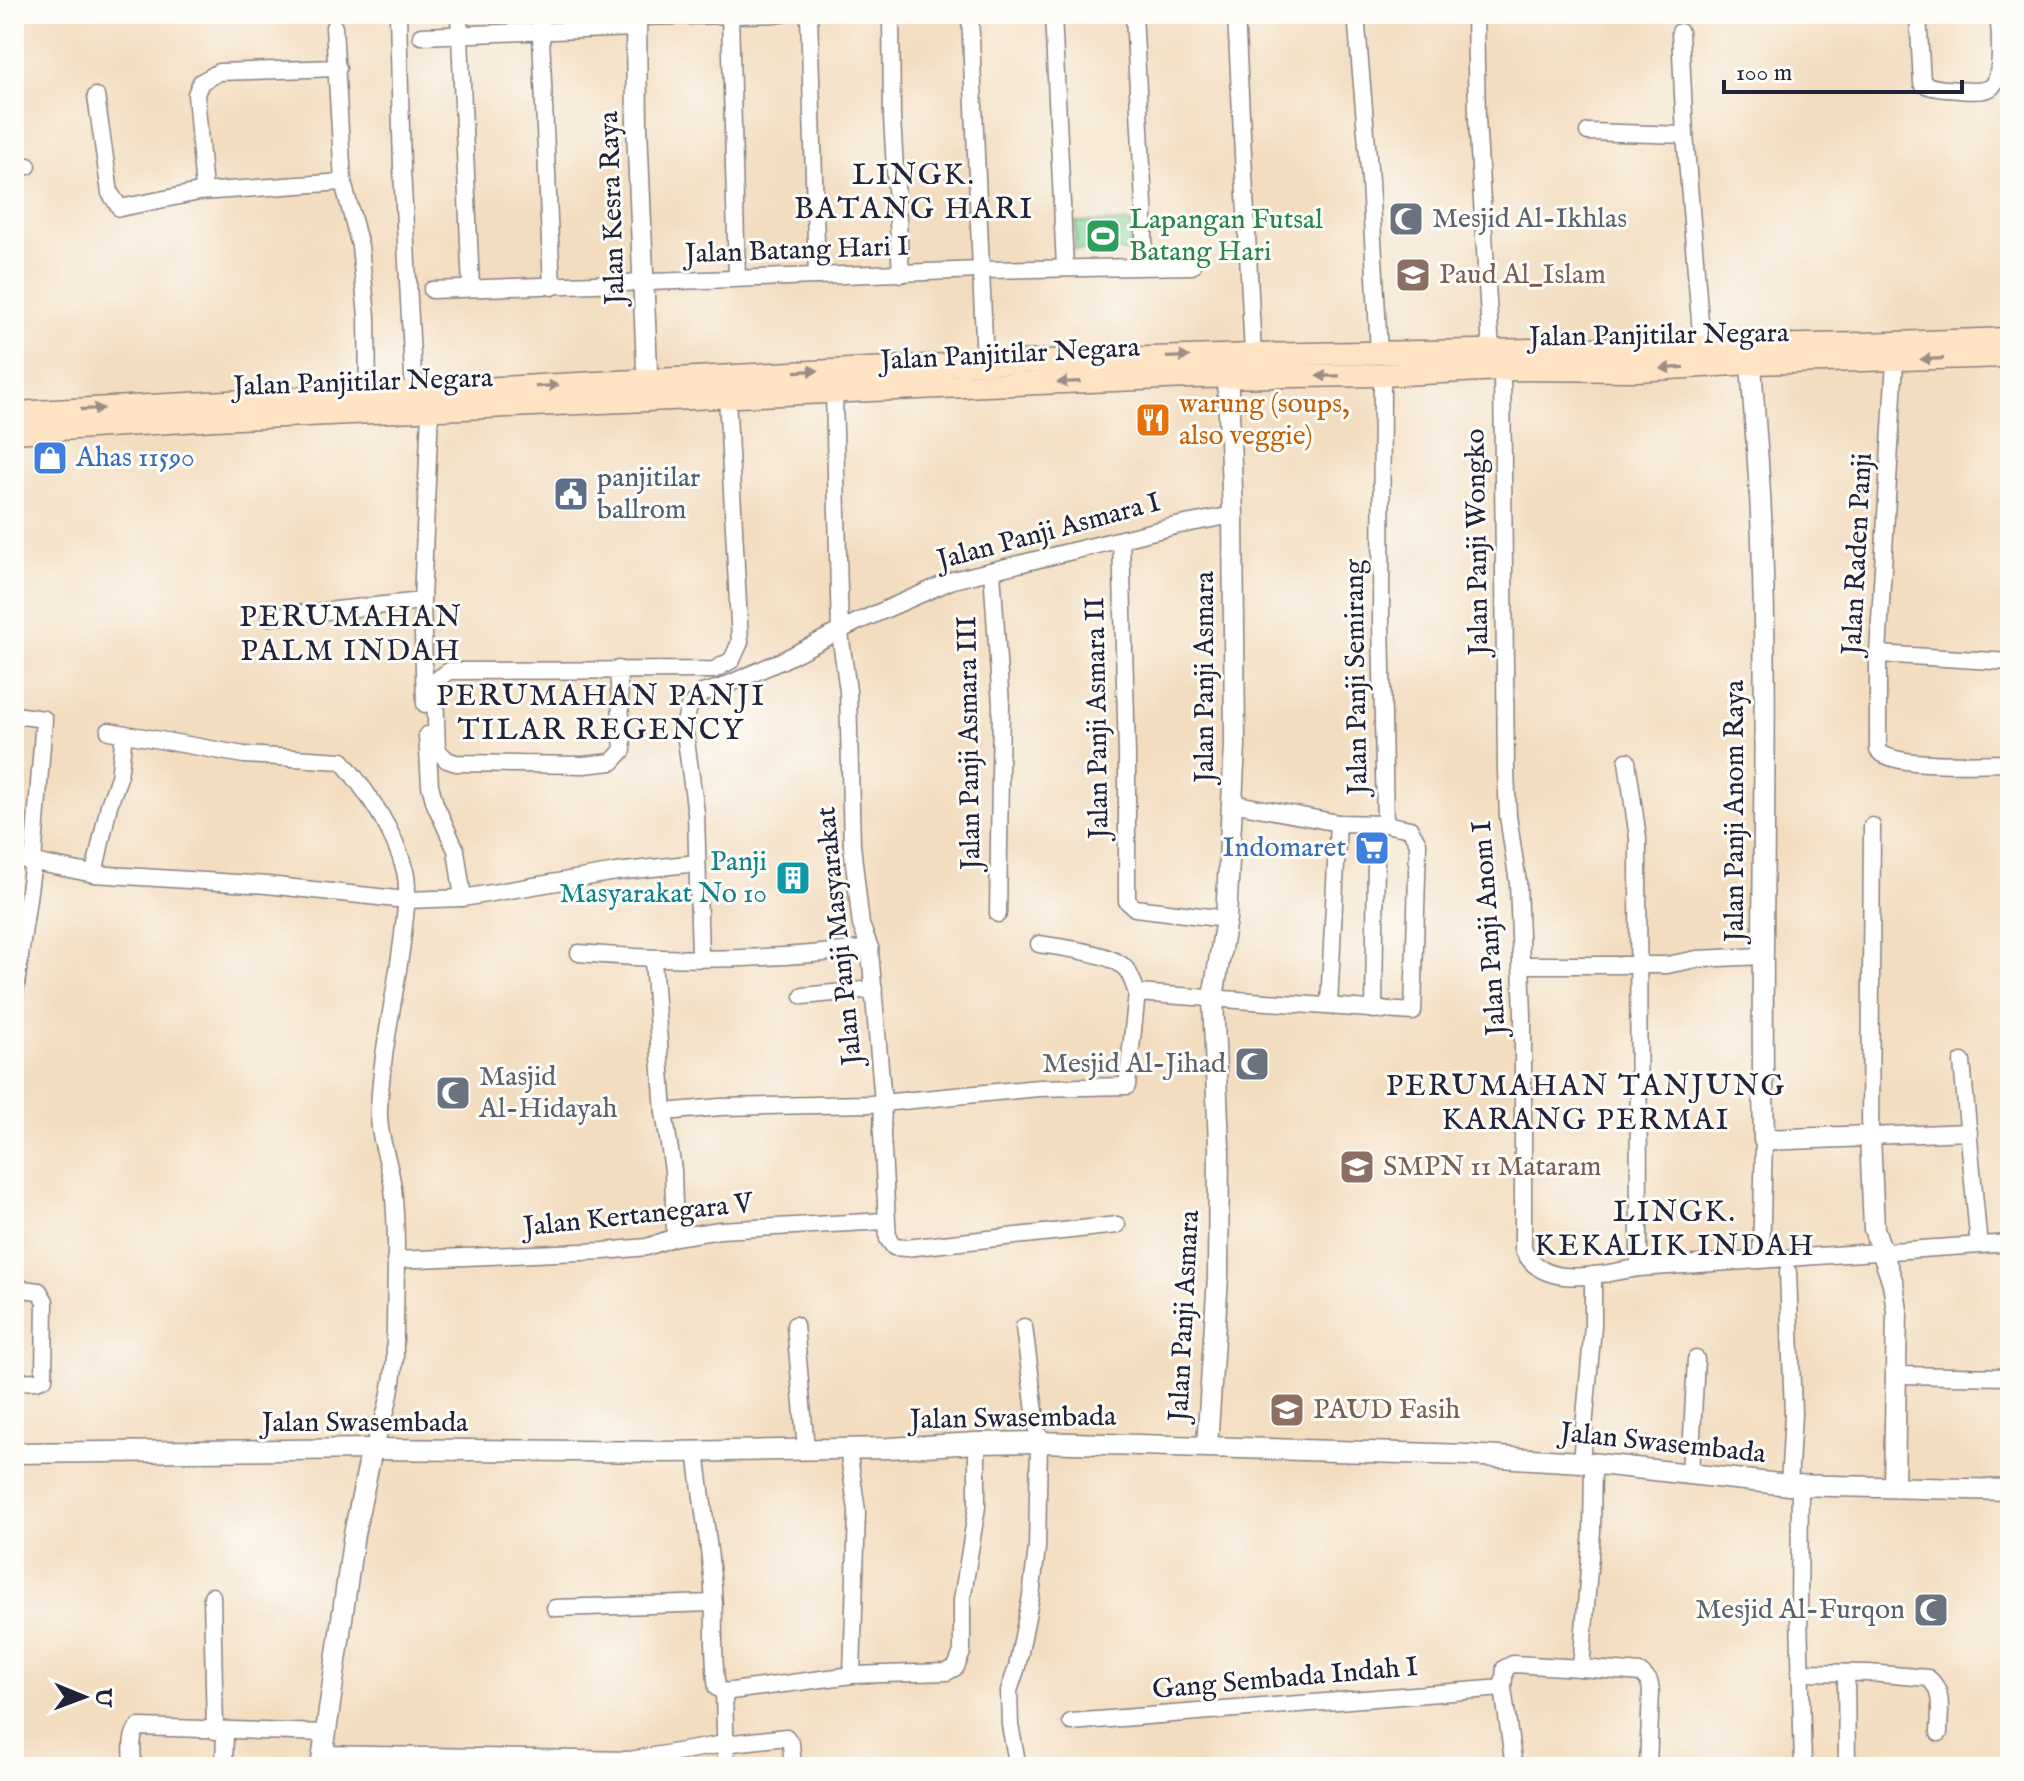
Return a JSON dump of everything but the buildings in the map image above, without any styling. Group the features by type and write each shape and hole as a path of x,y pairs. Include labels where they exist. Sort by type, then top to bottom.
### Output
{"main road":[{"path":"1497,360 1702,346 2010,339"},
{"path":"648,390 985,363 1227,366 1253,355 1380,364"},
{"name":"Jalan Panjitilar Negara","path":"14,432 422,402 648,390 727,396 834,393 986,385 1227,366 1497,360 1637,370 1751,363 2010,356"},
{"path":"14,413 368,394 422,402"}],"street":[{"path":"398,14 402,169 422,402 422,601 430,785 435,804 456,850 463,898"},
{"path":"459,14 471,288"},
{"path":"730,14 737,278"},
{"path":"421,36 460,34 541,22 782,14"},
{"path":"809,14 817,276"},
{"path":"891,14 892,117 901,274"},
{"path":"970,14 985,363"},
{"path":"1053,14 1065,267"},
{"path":"1134,14 1144,205 1144,266"},
{"path":"1236,14 1253,355"},
{"name":"Jalan Panji Semirang","path":"1232,803 1338,823 1385,824 1380,364 1370,181 1356,14"},
{"name":"Jalan Panji Wongko","path":"1475,14 1477,118 1497,360 1506,714"},
{"path":"1918,14 1922,83 1973,91 1989,89 1996,83 2000,32 1998,14"},
{"name":"Jalan Kesra Raya","path":"636,20 637,127 648,390"},
{"path":"541,22 552,287"},
{"path":"334,27 343,182 360,246 367,316 368,394"},
{"path":"1680,32 1702,346"},
{"path":"204,191 196,94 199,84 219,72 338,68"},
{"path":"96,96 110,193 115,203 123,208 204,191 343,182"},
{"path":"1588,132 1685,135"},
{"name":"Jalan Batang Hari I","path":"432,290 1065,267 1192,266"},
{"name":"Jalan Raden Panji","path":"1895,360 1878,654 1878,750 1883,756 1905,760 2010,763"},
{"name":"Jalan Panji Anom Raya","path":"1751,363 1761,515 1764,701 1761,1260"},
{"name":"Jalan Panji Asmara","path":"1207,1446 1218,1277 1219,1146 1213,998 1226,919 1235,745 1233,515 1227,366"},
{"name":"Jalan Panji Masyarakat","path":"834,393 840,633 848,691 852,845 861,925 870,948 874,989 883,1102 886,1221"},
{"path":"618,669 623,750 612,762 584,765 456,763 444,758 436,747 435,689 439,678 449,671 618,669 714,670 728,664 738,652 740,642 727,396"},
{"name":"Jalan Panji Asmara I","path":"697,863 696,813 684,726 689,707 697,697 953,580 1233,515"},
{"name":"Jalan Panji Asmara II","path":"1121,539 1127,755 1125,896 1135,908 1226,919"},
{"name":"Jalan Panji Asmara III","path":"992,571 1001,705 998,914"},
{"path":"269,617 422,601"},
{"path":"1878,654 2010,662"},
{"name":"Jalan Panji Anom I","path":"1506,714 1508,816 1518,883 1523,1015 1523,1249 1528,1260 1543,1273 1575,1277 1639,1268 2010,1243"},
{"path":"14,715 44,719 33,862 14,1000"},
{"path":"94,874 109,805 119,777 116,732 244,755 342,761 365,791 400,858 407,882 400,973 387,1041 379,1112 379,1128 393,1189 392,1386 383,1425 372,1449 354,1534 322,1751"},
{"path":"1627,761 1638,838 1639,1268"},
{"path":"1329,1006 1338,823"},
{"path":"1137,993 1413,1012 1418,843 1410,829 1385,824"},
{"path":"1872,826 1870,1136 1874,1229 1893,1283 1897,1311 1894,1486"},
{"path":"1374,1010 1376,856"},
{"path":"14,858 94,874 267,885 406,900 463,898 616,872 697,863 700,957"},
{"path":"664,1112 720,1107 871,1104 1093,1085 1127,1086 1137,993 1128,970 1122,964 1098,955 1039,944"},
{"path":"579,953 653,960 792,957 870,948"},
{"path":"1521,965 1667,965 1697,959 1763,956"},
{"path":"653,960 664,1112 673,1170 675,1237"},
{"path":"803,996 874,989"},
{"path":"1962,1062 1978,1236"},
{"path":"1764,1140 1969,1132"},
{"path":"886,1221 891,1244 906,1248 1117,1225"},
{"name":"Jalan Kertanegara V","path":"395,1260 618,1250 647,1247 675,1237 720,1230 886,1221"},
{"path":"1788,1272 1803,1767"},
{"path":"1581,1668 1592,1531 1587,1463 1593,1275"},
{"path":"14,1288 35,1290 44,1296 45,1330 44,1378 14,1382"},
{"path":"795,1325 806,1449"},
{"path":"1018,1767 1010,1725 1009,1691 1028,1611 1037,1548 1039,1442 1024,1327"},
{"path":"1690,1474 1696,1359"},
{"path":"1897,1375 2010,1377"},
{"name":"Jalan Swasembada","path":"14,1453 848,1449 1039,1442 1467,1455 1587,1463 1794,1485 2010,1490"},
{"path":"696,1450 709,1534 715,1673 717,1688 724,1692 852,1675 947,1672 959,1661 962,1600 977,1507 977,1443"},
{"path":"848,1449 857,1511 852,1675"},
{"path":"212,1596 224,1767"},
{"path":"555,1608 714,1603"},
{"path":"1513,1767 1503,1688 1505,1668 1513,1664 1641,1673 1649,1681 1651,1690 1648,1767"},
{"path":"1800,1672 1928,1678 1934,1682 1940,1696 1939,1733"},
{"path":"1846,1673 1847,1767"},
{"name":"Gang Sembada Indah I","path":"1071,1722 1503,1688"},
{"path":"724,1692 726,1767"},
{"path":"133,1767 132,1738 139,1727 220,1731 322,1751 630,1760 786,1737 791,1744 793,1767"}],"green space":[{"name":"Lapangan Futsal Batang Hari","path":"1076,222 1132,223 1131,251 1075,250"}],"place":[{"name":"Mesjid Al-Ikhlas","path":"1406,219"},
{"name":"Lapangan Futsal Batang Hari","path":"1103,236"},
{"name":"Paud Al_Islam","path":"1413,275"},
{"name":"warung (soups, also veggie)","path":"1153,420"},
{"name":"Ahas 11590","path":"50,458"},
{"name":"panjitilar ballrom","path":"571,494"},
{"name":"Indomaret","path":"1372,848"},
{"name":"Panji Masyarakat No 10","path":"793,878"},
{"name":"Mesjid Al-Jihad","path":"1252,1064"},
{"name":"Masjid Al-Hidayah","path":"453,1093"},
{"name":"SMPN 11 Mataram","path":"1357,1167"},
{"name":"PAUD Fasih","path":"1287,1410"},
{"name":"Mesjid Al-Furqon","path":"1931,1610"}],"district":[{"name":"LINGK. BATANG HARI","path":"914,193"},
{"name":"PERUMAHAN PALM INDAH","path":"351,635"},
{"name":"PERUMAHAN PANJI TILAR REGENCY","path":"601,714"},
{"name":"PERUMAHAN TANJUNG KARANG PERMAI","path":"1586,1104"},
{"name":"LINGK. KEKALIK INDAH","path":"1675,1230"}]}
